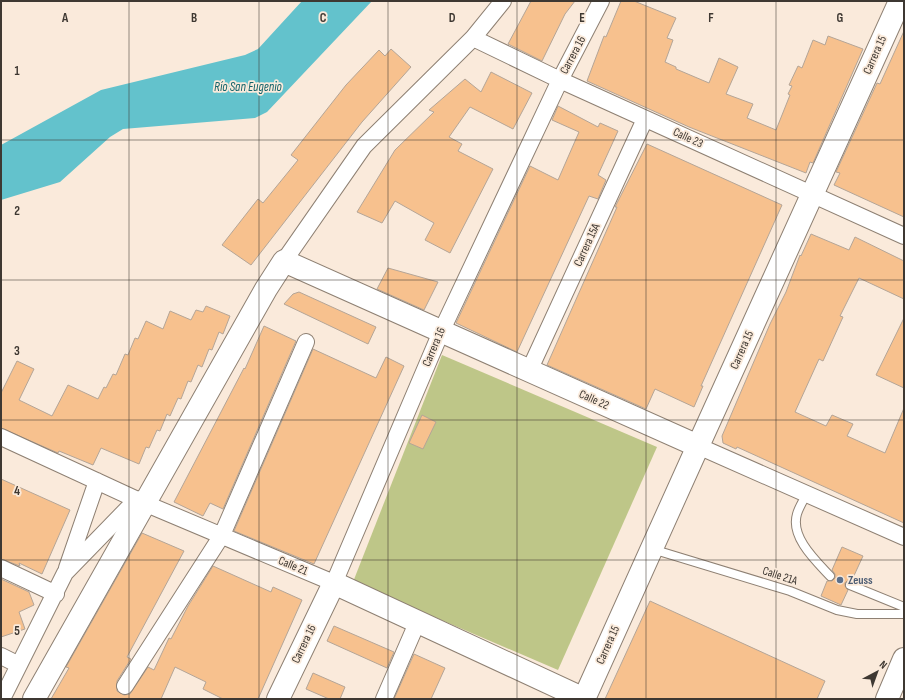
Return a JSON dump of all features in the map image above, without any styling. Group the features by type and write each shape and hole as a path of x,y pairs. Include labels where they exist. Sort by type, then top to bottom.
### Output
{"main road":[{"name":"Carrera 15","path":"584,699 651,548 900,1"},
{"path":"34,699 140,501 284,261"},
{"name":"Calle 22","path":"284,261 698,446"},
{"name":"Calle 21","path":"334,583 417,623 584,699"},
{"name":"Carrera 16","path":"278,699 334,583"},
{"path":"887,699 904,659"}],"street":[{"path":"284,261 364,146 472,38 503,1"},
{"name":"Carrera 16","path":"334,583 441,332 560,80 601,1"},
{"name":"Calle 23","path":"472,38 560,80 904,236"},
{"name":"Carrera 15A","path":"528,371 645,118"},
{"path":"125,686 222,535 306,342"},
{"name":"Calle 21","path":"1,437 140,501 334,583"},
{"name":"Calle 22","path":"698,446 904,537"},
{"path":"2,699 56,594 98,481"},
{"path":"65,573 140,501"},
{"path":"1,568 56,594"},
{"path":"384,699 417,623"},
{"path":"1,656 19,665"}],"lane":[{"path":"806,494 796,516 798,535 810,555 830,576"},
{"name":"Calle 21A","path":"651,548 790,591 837,610 857,614 904,614"},
{"path":"850,585 904,607"}],"green space":[{"path":"442,355 657,447 558,670 353,582"}],"water":[{"name":"Río San Eugenio","path":"302,1 372,1 267,112 255,118 123,129 110,137 60,182 1,200 1,145 101,90 245,55 258,49"}],"building":[{"path":"531,1 575,1 565,14 542,61 508,44"},
{"path":"621,1 634,1 676,18 667,38 673,40 665,62 676,67 676,69 709,83 719,58 738,67 726,94 753,104 747,118 776,130 790,95 788,94 792,86 789,85 798,66 802,68 813,40 825,45 828,36 863,49 813,163 810,162 806,173 689,127 587,81 604,36 606,37"},
{"path":"904,31 904,217 834,185 840,173 836,172 877,83 880,84"},
{"path":"391,49 411,67 362,122 251,265 222,245 258,199 263,203 298,160 291,155 346,85 379,50 385,56"},
{"path":"491,72 532,93 513,129 470,107 449,137 462,144 458,151 493,169 450,253 425,240 434,223 395,201 382,223 357,212 395,150 434,112 429,110 465,79 481,92"},
{"path":"558,106 598,127 600,123 618,131 598,175 606,180 598,199 589,196 517,352 456,323 530,166 558,180 579,132 552,120"},
{"path":"647,144 782,205 701,386 703,386 694,407 655,389 646,409 547,365 617,207 615,207"},
{"path":"811,234 849,250 855,237 904,261 904,299 859,278 840,316 843,317 823,361 819,359 795,412 826,426 832,415 853,424 847,436 885,453 904,408 904,523 737,447 736,449 723,443 722,436 770,324 786,292 800,255 801,256"},
{"path":"388,268 438,282 424,310 377,289"},
{"path":"299,292 376,327 368,344 284,304 293,294"},
{"path":"206,306 230,316 223,334 219,332 212,350 209,349 202,367 198,365 191,382 188,381 181,399 178,398 170,416 167,414 160,431 157,430 149,448 146,447 139,464 101,448 93,465 59,451 58,453 1,428 1,393 17,361 34,369 19,400 52,416 68,385 98,399 104,387 106,388 113,374 116,375 125,354 128,355 135,338 138,339 146,321 163,329 170,311 191,320 196,310 203,312"},
{"path":"904,318 904,388 876,375"},
{"path":"264,326 296,341 223,509 210,503 203,516 174,502 244,368 245,369"},
{"path":"313,349 376,378 386,357 404,366 314,564 234,531"},
{"path":"422,415 436,422 423,449 409,443"},
{"path":"1,479 70,510 42,574 19,563 20,566 1,559"},
{"path":"142,533 184,551 127,657 131,659 117,681 117,691 124,695 130,694 148,667 154,670 169,638 171,639 188,606 213,566 271,592 273,587 302,600 258,699 223,699 203,689 206,682 175,667 161,699 51,699 69,668 66,667"},
{"name":"Zeuss","path":"842,547 863,556 852,580 845,583 848,590 841,605 821,596 827,581 832,581 835,578 835,574 832,570"},
{"path":"1,579 29,592 34,605 19,612 25,629 1,637"},
{"path":"650,601 825,681 817,699 605,699"},
{"path":"334,626 394,652 387,668 327,641"},
{"path":"414,654 445,668 431,699 394,699"},
{"path":"313,673 345,687 340,699 329,699 306,689"}],"place":[{"name":"Zeuss","path":"840,580"}]}
